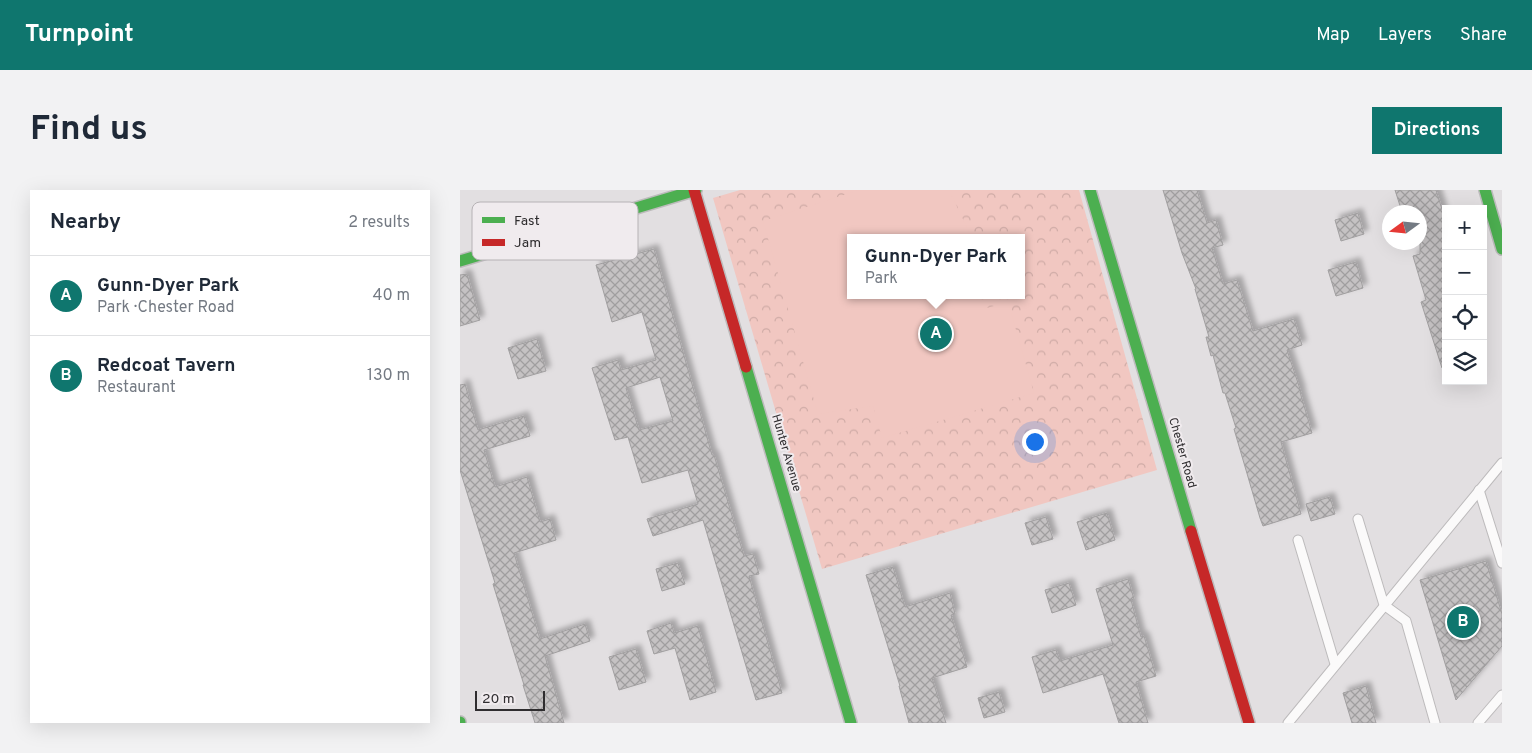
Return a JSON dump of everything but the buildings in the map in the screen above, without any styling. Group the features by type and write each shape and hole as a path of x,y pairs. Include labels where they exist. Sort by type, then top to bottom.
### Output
{"street":[{"path":"638,207 695,190"},
{"name":"Hunter Avenue","path":"695,190 851,723"},
{"name":"Chester Road","path":"1090,190 1249,723"},
{"path":"1485,190 1502,249"},
{"path":"460,261 472,257"}],"lane":[{"path":"1288,723 1502,463"},
{"path":"1479,490 1502,564"},
{"path":"1358,520 1384,605 1406,621 1435,723"},
{"path":"1298,540 1335,664"},
{"path":"1478,723 1502,695"}],"green space":[{"path":"740,190 1079,190 1157,470 822,569 713,198"},
{"path":"859,190 949,190 970,234 847,234 847,299 980,299 980,310 1008,302 1034,393 882,438 873,406 818,414 763,221"}],"traffic: fast":[{"path":"638,207 696,190"},
{"path":"1090,190 1191,531"},
{"path":"1485,190 1502,249"},
{"path":"460,261 472,257"},
{"path":"746,367 851,723"}],"traffic: jam":[{"path":"694,190 746,367"},
{"path":"1191,531 1249,723"}],"place":[{"name":"Gunn-Dyer Park","path":"936,334"},
{"name":"Redcoat Tavern","path":"1463,622"}]}
